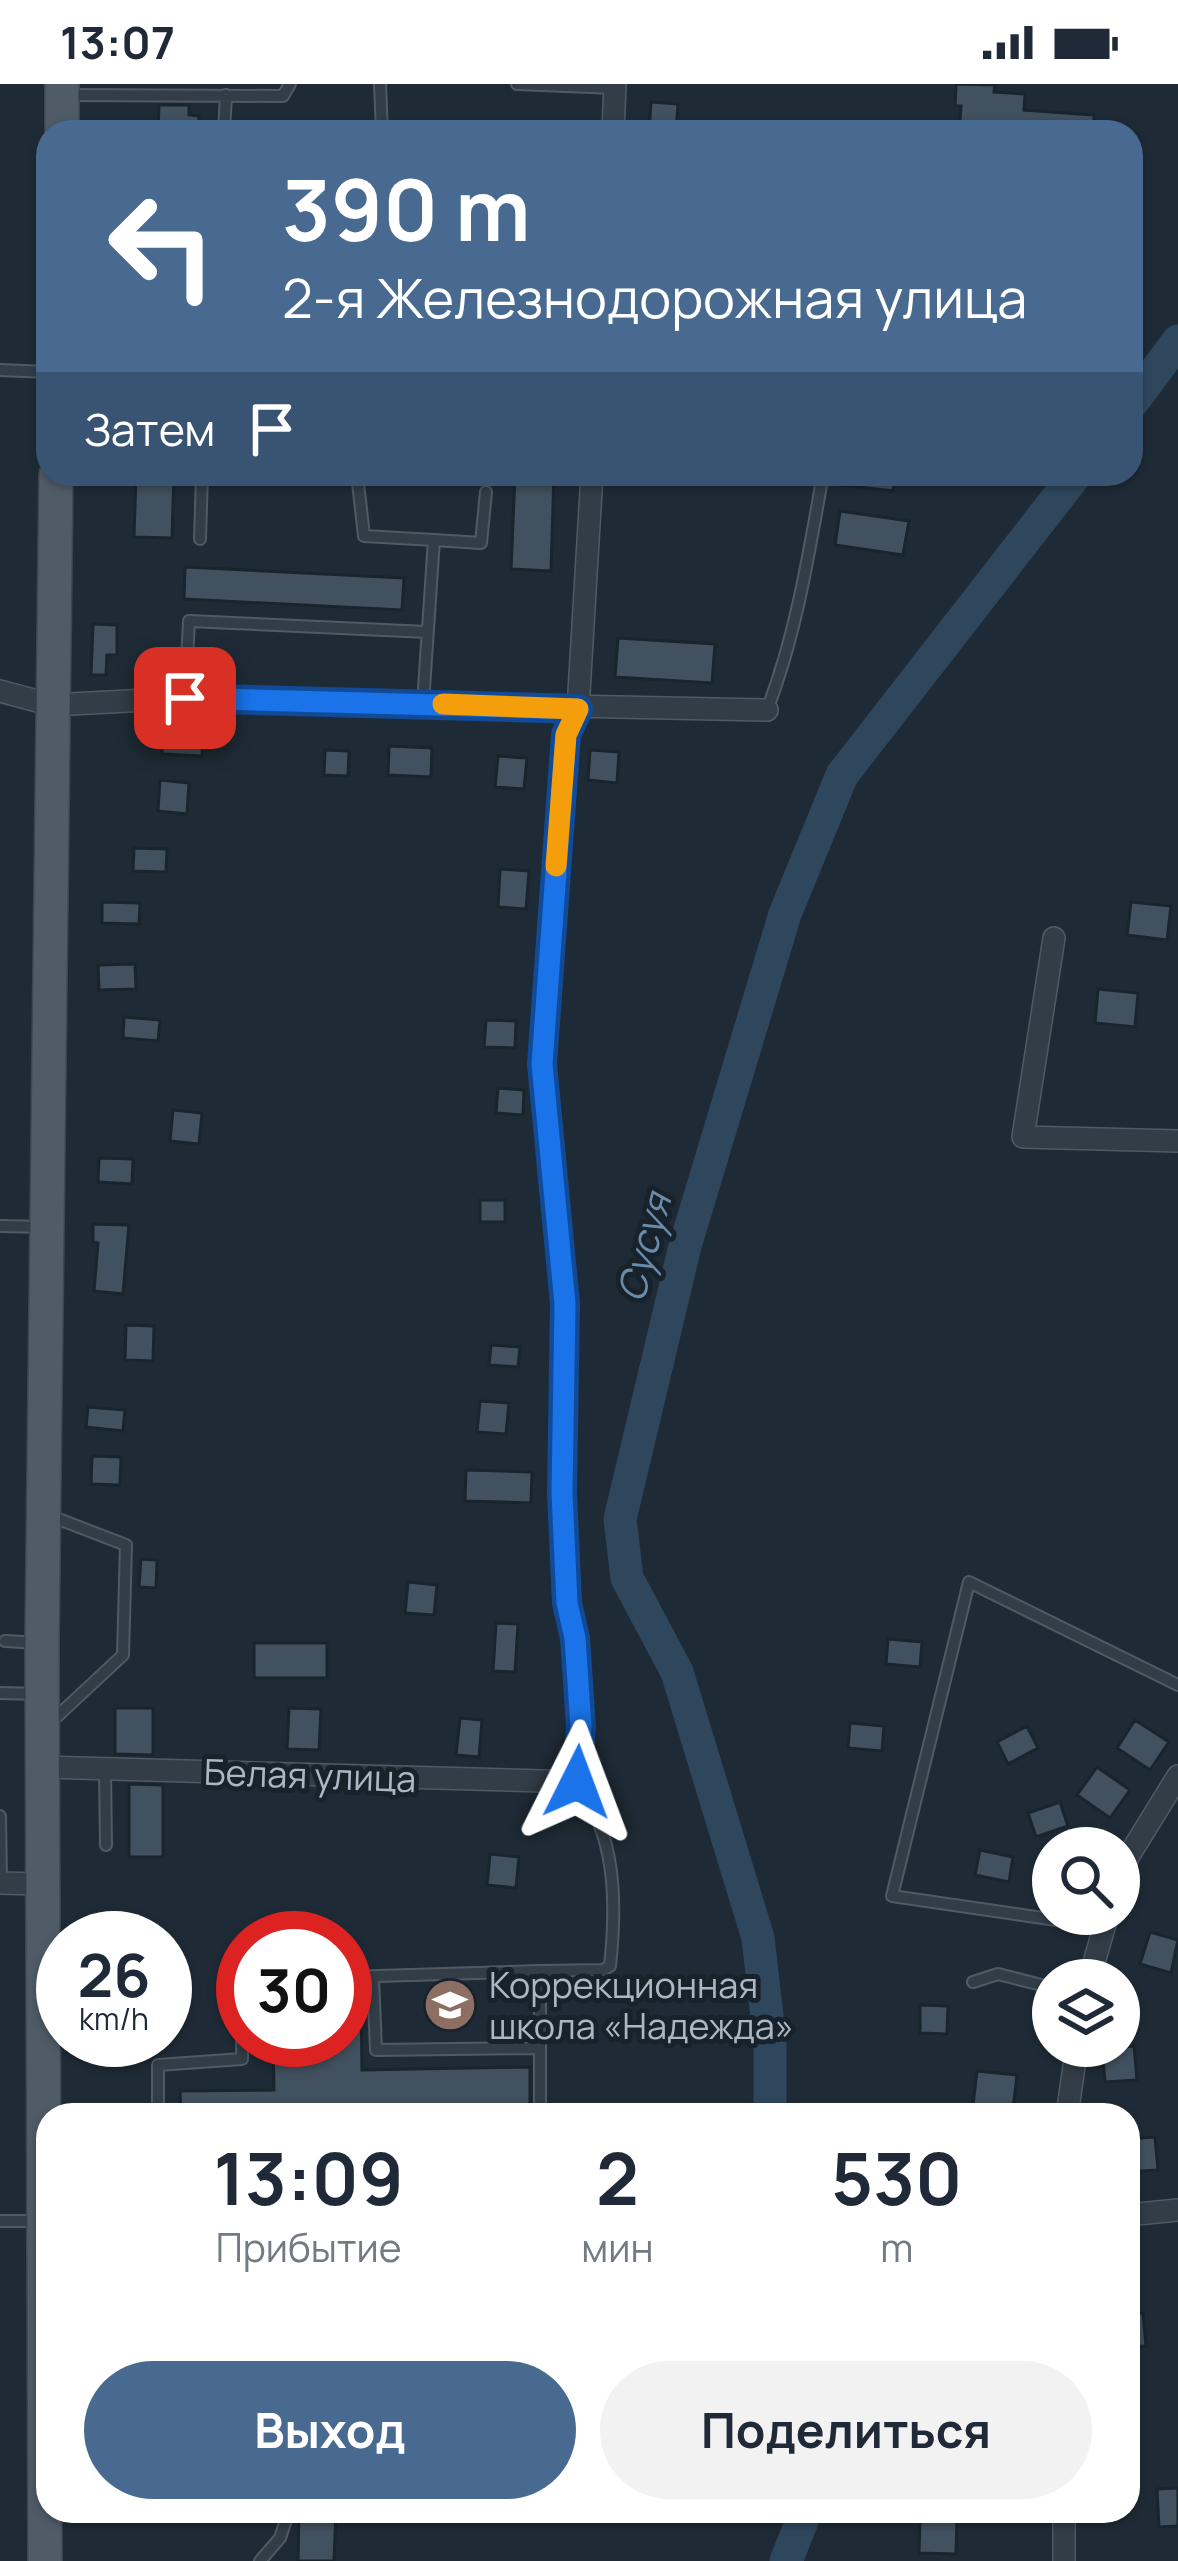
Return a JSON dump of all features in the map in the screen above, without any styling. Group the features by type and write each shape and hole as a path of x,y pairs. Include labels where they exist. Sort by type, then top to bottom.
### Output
{"main road":[{"path":"62,89 62,120"},
{"path":"44,2103 42,1643 56,486"},
{"path":"45,2523 45,2561"}],"street":[{"path":"614,120 615,86"},
{"path":"577,1782 581,1727 575,1638 567,1603 562,1493 565,1304 542,1064 566,735 578,709 591,486"},
{"path":"0,691 52,705 185,698 767,710"},
{"path":"1054,938 1023,1137 1178,1141"},
{"name":"Белая улица","path":"43,1767 577,1782"},
{"path":"1140,1837 1178,1775"},
{"path":"1,1882 41,1885"},
{"path":"1069,2103 1074,2067"},
{"path":"1140,2214 1178,2210"},
{"path":"1064,2523 1064,2561"}],"lane":[{"path":"62,89 283,96 290,84"},
{"path":"380,84 382,120"},
{"path":"519,84 615,86"},
{"path":"225,120 226,95"},
{"path":"0,370 36,371"},
{"path":"200,539 202,486"},
{"path":"358,486 364,536 481,543 486,492"},
{"path":"767,710 790,633 821,486"},
{"path":"422,703 434,540"},
{"path":"185,698 189,622 428,632"},
{"path":"0,1226 46,1227"},
{"path":"43,1729 123,1655 126,1545 44,1514"},
{"path":"1032,1912 892,1897 969,1582 1178,1685"},
{"path":"5,1641 42,1643"},
{"path":"0,1693 44,1694"},
{"path":"105,1769 106,1844"},
{"path":"538,2048 376,2050 373,1977 603,1970 610,1966 611,1856 590,1801 577,1782"},
{"path":"0,1816 1,1882"},
{"path":"540,1971 540,2103"},
{"path":"973,1982 998,1974 1032,1983"},
{"path":"158,2103 158,2065 216,2061"},
{"path":"0,2221 36,2221"},
{"path":"260,2561 280,2538 285,2523"}],"building":[{"path":"956,84 995,85 994,92 1025,94 1024,110 1094,115 1094,120 960,120 961,106 955,106"},
{"path":"651,102 678,104 677,120 650,120"},
{"path":"159,105 189,105 189,115 199,116 199,120 158,120"},
{"path":"136,486 174,486 172,538 134,537"},
{"path":"514,486 554,486 551,571 511,569"},
{"path":"850,486 894,486 893,491"},
{"path":"840,511 909,521 903,555 835,545"},
{"path":"185,567 404,578 402,610 184,599"},
{"path":"93,624 117,625 117,655 107,655 106,675 91,675"},
{"path":"618,638 715,644 712,683 615,677"},
{"path":"163,734 203,736 202,756 162,754"},
{"path":"389,746 432,748 431,777 388,775"},
{"path":"325,750 349,751 348,776 324,775"},
{"path":"590,750 619,752 617,783 588,780"},
{"path":"498,756 527,758 524,789 495,787"},
{"path":"160,780 189,783 187,814 158,811"},
{"path":"134,848 167,849 166,872 133,871"},
{"path":"500,869 529,871 526,909 498,907"},
{"path":"102,902 140,903 139,924 102,923"},
{"path":"1131,902 1171,906 1167,940 1127,935"},
{"path":"135,964 136,989 99,990 98,965"},
{"path":"1098,989 1138,993 1135,1027 1095,1023"},
{"path":"124,1017 160,1020 158,1041 123,1038"},
{"path":"486,1020 516,1021 515,1048 484,1047"},
{"path":"498,1088 524,1090 523,1115 496,1113"},
{"path":"173,1110 202,1113 199,1144 170,1141"},
{"path":"99,1158 133,1159 132,1184 98,1182"},
{"path":"480,1200 505,1200 505,1222 480,1222"},
{"path":"93,1224 129,1225 123,1294 94,1291 98,1243 93,1242"},
{"path":"126,1325 154,1326 153,1361 125,1360"},
{"path":"491,1345 520,1347 518,1367 489,1365"},
{"path":"480,1401 509,1403 506,1434 477,1432"},
{"path":"88,1407 125,1410 123,1431 86,1427"},
{"path":"92,1456 121,1457 120,1485 91,1484"},
{"path":"466,1470 532,1472 531,1503 465,1501"},
{"path":"141,1559 157,1560 156,1588 139,1587"},
{"path":"408,1582 437,1585 434,1615 405,1613"},
{"path":"496,1623 518,1624 515,1672 493,1671"},
{"path":"888,1639 922,1642 920,1667 886,1664"},
{"path":"254,1643 327,1643 327,1678 254,1678"},
{"path":"115,1708 153,1708 153,1755 115,1754"},
{"path":"289,1708 321,1709 319,1750 287,1749"},
{"path":"460,1718 482,1720 479,1757 456,1755"},
{"path":"1135,1720 1169,1742 1150,1770 1117,1748"},
{"path":"850,1723 884,1726 882,1751 848,1748"},
{"path":"1027,1726 1038,1748 1008,1764 997,1742"},
{"path":"1097,1767 1130,1790 1110,1818 1077,1795"},
{"path":"129,1784 163,1785 163,1857 129,1857"},
{"path":"1060,1802 1068,1826 1033,1827 1028,1813"},
{"path":"980,1850 1013,1857 1009,1882 975,1875"},
{"path":"490,1854 519,1857 516,1888 487,1885"},
{"path":"1150,1932 1178,1940 1171,1973 1140,1964"},
{"path":"920,2005 948,2006 947,2034 920,2033"},
{"path":"274,2067 530,2067 530,2103 180,2103 180,2091 274,2090"},
{"path":"1104,2067 1136,2067 1137,2080 1105,2082"},
{"path":"977,2071 1017,2075 1014,2103 973,2103"},
{"path":"1155,2137 1158,2170 1140,2171 1140,2138"},
{"path":"1143,2313 1146,2346 1140,2346"},
{"path":"1178,2488 1178,2526 1159,2527 1157,2489"},
{"path":"299,2523 336,2523 334,2561 298,2561"},
{"path":"920,2523 957,2523 956,2554 919,2553"}],"waterway":[{"name":"Сусуя","path":"1143,388 1178,341"},
{"name":"Сусуя","path":"770,2103 770,2042 758,1938 677,1672 627,1578 620,1519 685,1246 785,914 842,775 1067,486"},
{"name":"Сусуя","path":"786,2561 801,2523"}],"slow traffic":[{"path":"443,704 578,709 566,735 556,866"}],"place":[{"name":"Коррекционная школа «Надежда»","path":"450,2005"}],"route":[{"path":"185,698 578,709 566,735 542,1064 565,1304 562,1493 567,1603 575,1638 581,1727 577,1782"}]}
